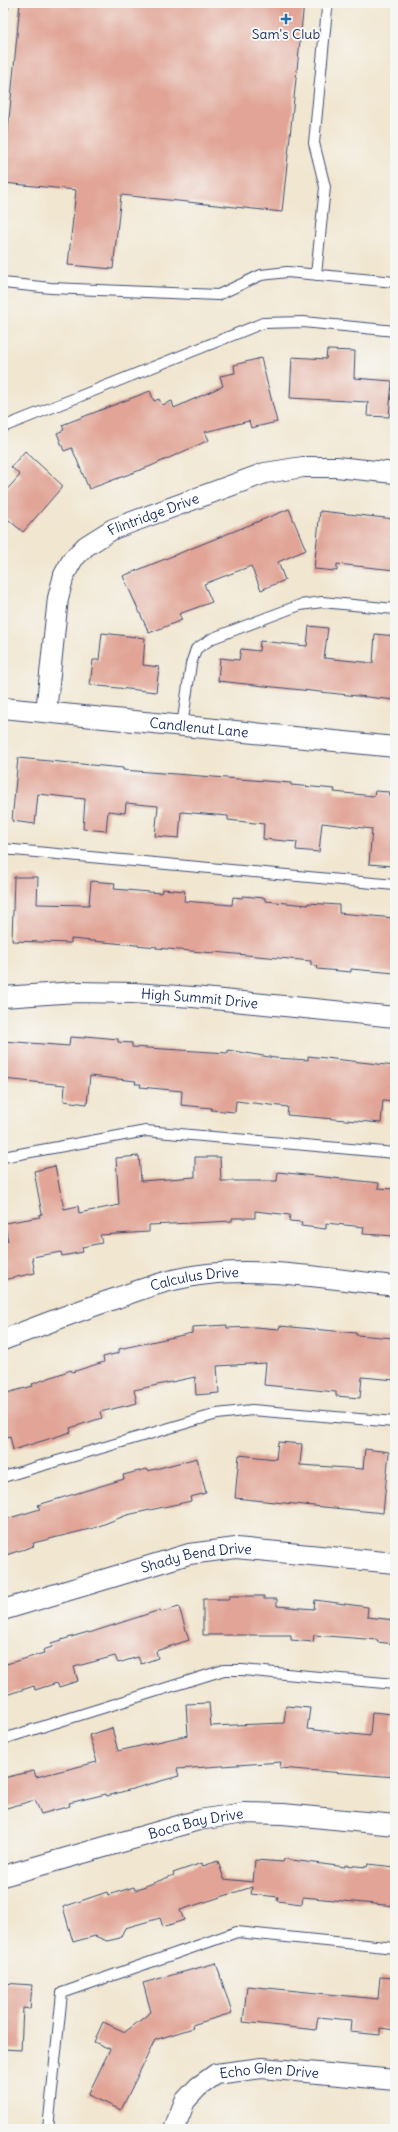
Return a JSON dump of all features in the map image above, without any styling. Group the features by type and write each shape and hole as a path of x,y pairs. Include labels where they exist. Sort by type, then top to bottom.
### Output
{"street":[{"name":"Flintridge Drive","path":"46,712 58,598 64,575 73,559 86,546 113,529 265,473 303,467 329,467 395,473"},
{"name":"Candlenut Lane","path":"3,708 395,746"},
{"name":"High Summit Drive","path":"3,998 76,992 133,993 193,997 395,1017"},
{"name":"Calculus Drive","path":"3,1340 68,1314 163,1282 207,1274 237,1272 271,1274 395,1286"},
{"name":"Shady Bend Drive","path":"3,1610 189,1554 236,1548 395,1563"},
{"name":"Boca Bay Drive","path":"3,1876 200,1820 244,1813 283,1814 395,1825"},
{"name":"Echo Glen Drive","path":"174,2129 185,2101 198,2087 216,2074 262,2068 395,2080"}],"lane":[{"path":"316,275 325,187 314,143 327,9 329,3"},
{"path":"3,283 51,288 218,295 261,275 287,272 395,282"},
{"path":"3,428 263,323 303,322 395,331"},
{"path":"182,726 191,664 196,649 213,638 300,605 322,602 395,609"},
{"path":"3,849 395,885"},
{"path":"3,1157 146,1131 395,1153"},
{"path":"3,1477 216,1414 252,1410 395,1422"},
{"path":"3,1739 224,1670 242,1670 395,1684"},
{"path":"48,2129 62,1993 237,1932 395,1948"}],"building":[{"name":"Sam's Club","path":"20,3 304,3 282,212 121,195 113,269 68,265 76,190 3,183"},
{"path":"327,350 355,351 354,378 392,381 389,417 367,416 368,402 290,398 292,357 326,359"},
{"path":"261,358 277,422 251,428 249,421 205,432 209,440 151,466 89,489 72,448 64,451 57,433 64,430 62,425 150,391 154,401 159,399 162,405 172,401 174,408 223,386 220,376 235,373 234,365"},
{"path":"25,451 63,486 23,532 3,515 3,494 20,475 11,467"},
{"path":"289,509 306,550 278,562 285,580 261,590 251,566 204,584 212,602 179,614 182,620 149,633 123,576"},
{"path":"320,511 395,519 395,570 337,564 337,571 314,569"},
{"path":"309,626 328,628 324,658 373,663 375,634 395,636 395,700 218,681 220,658 239,660 241,649 259,651 260,641 307,646"},
{"path":"102,633 145,638 143,665 159,667 156,692 90,685 93,660 99,660"},
{"path":"18,758 123,768 123,770 291,783 291,785 335,789 334,792 374,796 375,791 390,792 389,795 395,795 392,866 369,864 372,829 322,823 319,852 296,850 297,842 263,839 264,824 228,820 228,816 181,812 179,838 155,836 158,806 126,803 125,813 108,811 106,831 83,829 85,799 38,794 35,824 12,821"},
{"path":"14,877 38,877 37,904 89,905 91,881 115,883 114,889 161,893 162,889 185,891 184,901 232,905 233,897 242,898 243,896 265,898 265,901 308,905 308,903 339,905 339,913 395,918 395,973 351,969 351,972 317,969 318,966 311,965 311,961 156,948 157,947 71,939 71,943 12,941"},
{"path":"85,1036 118,1039 118,1042 132,1043 132,1047 228,1053 228,1050 275,1058 308,1060 308,1056 395,1066 395,1102 383,1101 381,1123 287,1115 288,1107 236,1101 235,1112 211,1110 212,1108 181,1105 182,1091 140,1087 141,1084 135,1084 136,1081 90,1076 87,1104 64,1101 65,1085 3,1079 3,1041 69,1046 70,1037 85,1038"},
{"path":"139,1156 141,1181 195,1177 195,1157 220,1157 221,1181 277,1181 278,1172 379,1183 378,1188 395,1189 395,1236 363,1234 364,1227 326,1223 326,1229 301,1226 302,1222 289,1221 290,1215 255,1211 255,1218 232,1218 232,1221 149,1225 149,1232 100,1235 102,1243 82,1247 83,1252 62,1256 61,1252 32,1257 35,1273 3,1280 3,1242 8,1241 5,1223 40,1217 39,1215 42,1214 34,1171 55,1166 64,1209 78,1206 79,1213 119,1205 116,1158"},
{"path":"227,1325 227,1328 255,1327 279,1329 280,1326 395,1338 395,1380 362,1377 360,1398 336,1396 336,1392 264,1385 266,1363 217,1366 219,1393 196,1395 195,1377 134,1390 137,1403 100,1412 102,1418 70,1428 71,1432 13,1450 10,1436 3,1438 3,1394 33,1386 32,1384 71,1370 72,1372 104,1362 103,1357 119,1353 119,1349 192,1333 192,1327"},
{"path":"278,1442 302,1444 300,1465 363,1469 365,1449 389,1452 383,1513 235,1498 239,1455 276,1459"},
{"path":"197,1458 206,1493 190,1497 191,1501 127,1515 94,1528 33,1543 34,1546 3,1556 3,1520 40,1509 38,1505 124,1479 123,1475 147,1469 148,1471"},
{"path":"229,1596 264,1596 264,1599 277,1599 277,1606 314,1609 315,1600 368,1607 367,1617 395,1620 395,1644 377,1642 378,1640 314,1635 313,1642 291,1640 291,1635 203,1635 203,1599 229,1599"},
{"path":"179,1607 189,1640 156,1651 158,1658 141,1664 138,1657 118,1663 115,1656 74,1667 78,1681 59,1687 57,1683 35,1690 34,1686 3,1696 3,1665 44,1653 43,1650 52,1647 51,1643 88,1632 89,1633 160,1610 161,1612"},
{"path":"209,1703 211,1726 284,1723 286,1706 310,1708 307,1729 370,1736 372,1712 393,1714 392,1730 395,1730 395,1777 280,1768 281,1762 177,1769 179,1776 107,1796 106,1794 69,1803 70,1806 41,1814 35,1800 3,1809 3,1778 34,1771 36,1777 97,1762 89,1735 112,1728 118,1751 188,1735 186,1704"},
{"path":"284,1859 345,1867 345,1865 367,1867 368,1864 395,1867 395,1906 303,1897 302,1904 277,1901 278,1897 251,1894 252,1887 180,1910 184,1920 163,1927 160,1918 125,1928 120,1938 107,1941 95,1936 73,1942 63,1907 107,1892 108,1895 134,1887 135,1890 174,1875 173,1873 202,1863 203,1866 218,1861 224,1879 253,1882 255,1860 283,1862"},
{"path":"216,1963 232,2013 192,2025 193,2028 155,2040 121,2110 88,2095 110,2049 94,2042 103,2022 125,2032 151,2012 143,1983"},
{"path":"380,1977 395,1978 395,2030 380,2028 380,2035 350,2032 351,2020 318,2017 316,2030 243,2022 247,1986 378,1999"},
{"path":"3,1983 32,1985 30,2009 23,2008 21,2050 3,2049"}],"place":[{"name":"Sam's Club","path":"286,19"}]}
